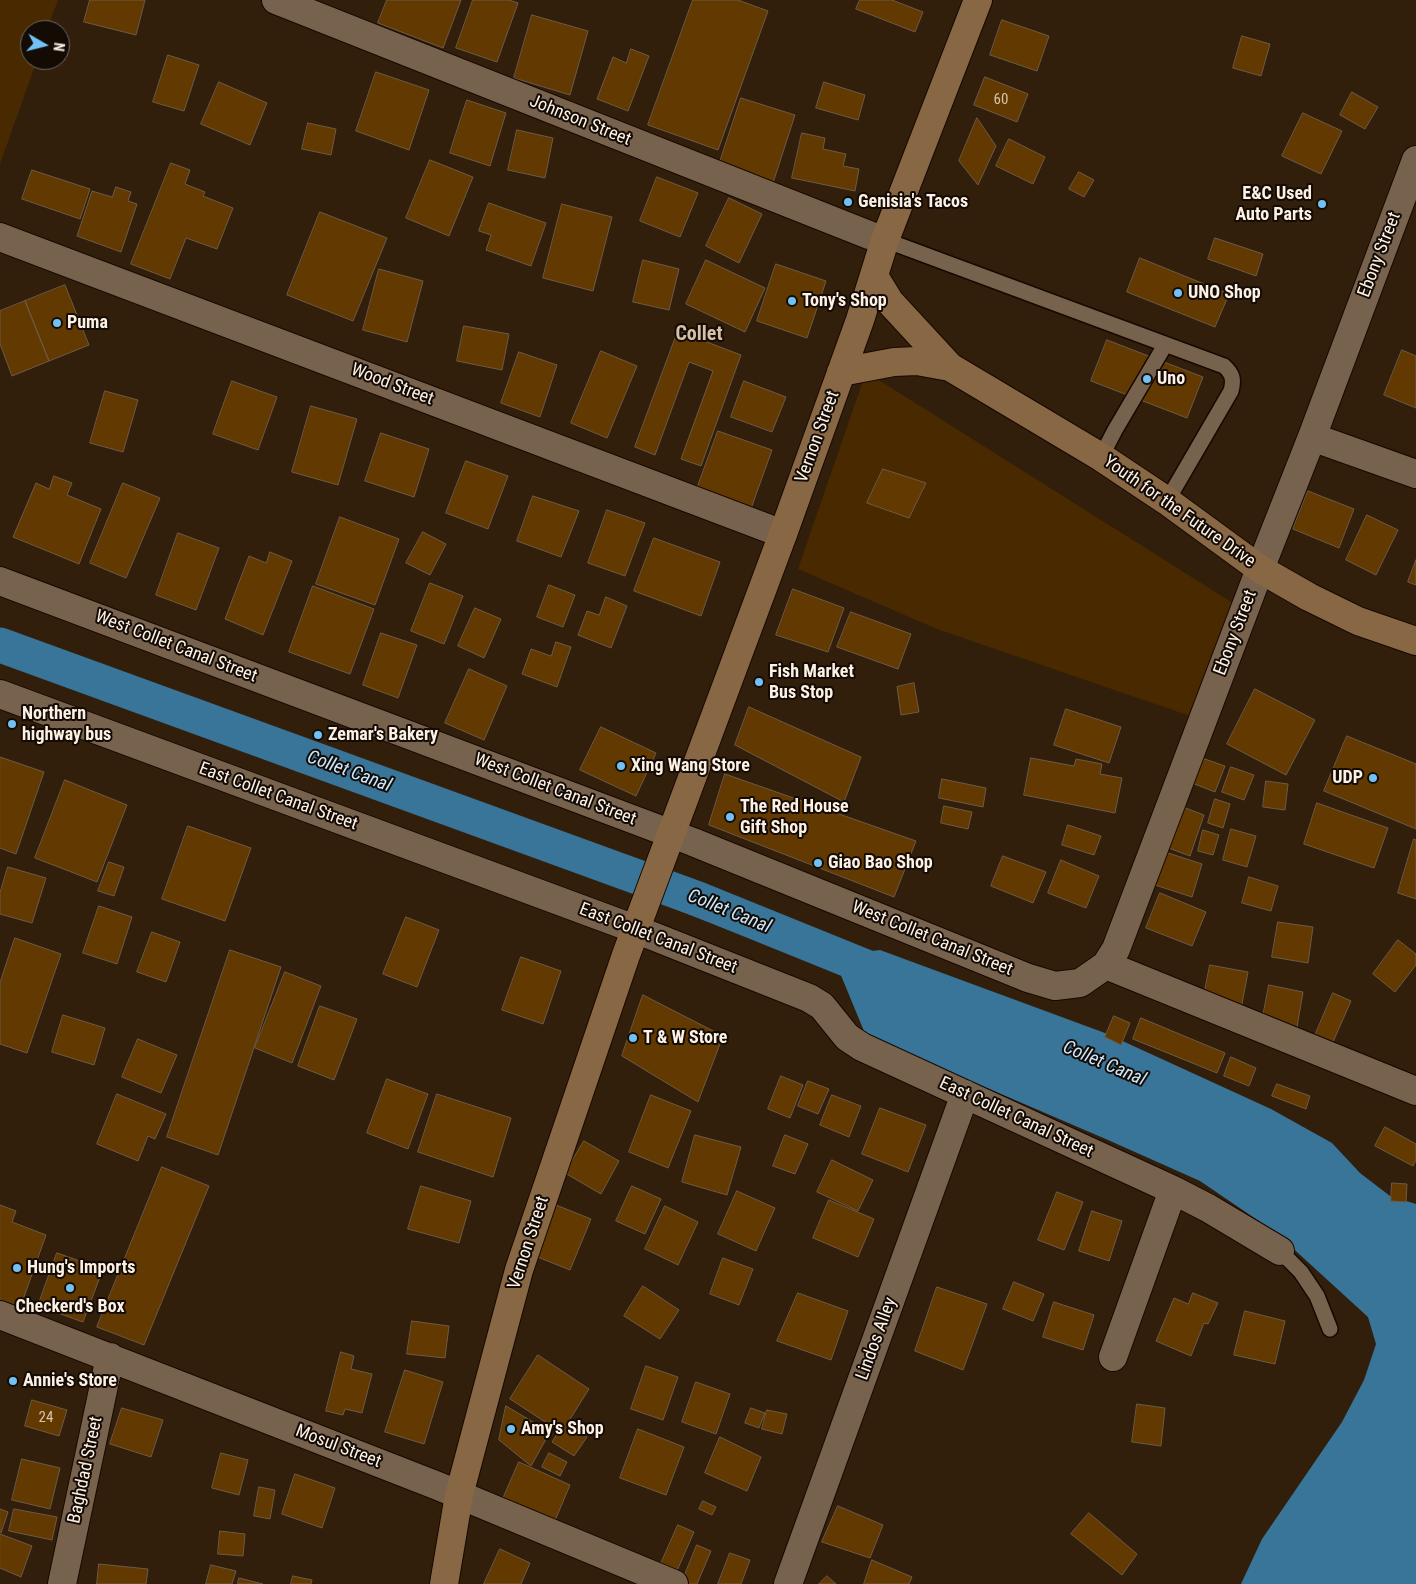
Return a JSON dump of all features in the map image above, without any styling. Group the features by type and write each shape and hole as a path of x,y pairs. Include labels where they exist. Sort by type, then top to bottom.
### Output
{"main road":[{"name":"Vernon Street","path":"444,1584 459,1495 519,1270 655,874 672,835 783,534 841,372 885,240 978,0"},
{"name":"Youth for the Future Drive","path":"874,276 890,302 950,367 1101,458 1168,501 1260,570 1358,621 1416,641"},
{"name":"Youth for the Future Drive","path":"841,372 894,362 917,361 950,367"}],"street":[{"name":"Johnson Street","path":"276,0 860,232 885,240"},
{"name":"Ebony Street","path":"1106,965 1116,949 1312,438 1416,160"},
{"name":"Wood Street","path":"0,237 783,534"},
{"path":"1312,438 1416,474"},
{"name":"West Collet Canal Street","path":"0,581 672,835 1028,978 1055,986 1080,983 1106,965"},
{"name":"East Collet Canal Street","path":"0,694 639,920 809,998 822,1006 847,1037 862,1047 1173,1190 1208,1208 1280,1251"},
{"path":"1106,965 1416,1091"},
{"name":"Lindos Alley","path":"788,1584 965,1094"},
{"path":"1113,1357 1173,1190"},
{"name":"Mosul Street","path":"0,1315 459,1495 674,1584"},
{"name":"Baghdad Street","path":"62,1584 110,1357"}],"lane":[{"path":"885,240 1224,366 1231,372 1233,381 1231,391 1168,501"},
{"path":"1101,458 1115,430 1165,345"},
{"path":"1280,1251 1301,1272 1317,1296 1330,1329"}],"shaded area":[{"path":"0,0 58,0 51,20 20,20 20,70 33,70 0,164"},
{"path":"866,372 1236,605 1202,720 937,629 798,569"}],"water":[{"path":"0,644 618,876 839,955 880,950 1105,1033 1271,1109 1332,1143 1360,1173 1390,1196 1416,1204 1416,1584 1241,1584 1262,1539 1342,1422 1364,1380 1376,1344 1368,1317 1275,1232 1200,1181 866,1036 840,973 504,843 0,660"}],"building":[{"path":"90,0 145,0 136,35 84,22"},
{"path":"387,0 461,0 443,48 378,23"},
{"path":"473,0 509,0 518,3 497,62 456,48"},
{"path":"693,0 738,0 768,11 718,150 648,125"},
{"path":"860,0 892,0 923,12 915,32 856,9"},
{"path":"532,15 588,31 570,95 514,78"},
{"path":"1002,20 1049,36 1037,71 990,55"},
{"path":"1242,36 1270,44 1261,76 1233,68"},
{"path":"631,49 649,56 628,111 597,99 613,57 626,63"},
{"path":"168,55 199,65 184,111 153,102"},
{"path":"376,72 429,90 409,150 356,131"},
{"path":"985,77 1028,94 1017,122 974,105"},
{"path":"219,82 267,103 250,145 201,124"},
{"path":"824,82 865,95 858,120 816,108"},
{"path":"1352,92 1378,107 1365,129 1340,115"},
{"path":"741,98 795,115 773,183 719,165"},
{"path":"467,100 506,113 490,166 450,153"},
{"path":"1303,113 1342,131 1321,174 1282,156"},
{"path":"977,118 996,146 978,185 959,161"},
{"path":"308,123 336,129 331,155 302,149"},
{"path":"517,130 553,138 545,178 508,170"},
{"path":"802,133 825,138 823,149 846,154 843,166 859,169 855,191 792,178"},
{"path":"1009,139 1045,157 1033,184 996,166"},
{"path":"430,160 473,177 449,236 406,218"},
{"path":"171,163 190,170 185,184 205,192 203,196 233,208 217,249 186,238 170,279 131,264"},
{"path":"32,170 90,189 80,219 22,199"},
{"path":"1079,172 1094,180 1084,197 1069,189"},
{"path":"657,177 698,193 680,237 640,221"},
{"path":"116,187 131,192 128,201 137,204 121,252 77,236 92,191 112,197"},
{"path":"729,198 762,214 739,263 706,246"},
{"path":"489,203 546,223 531,266 486,250 491,235 479,231"},
{"path":"562,204 612,217 593,291 543,278"},
{"path":"320,212 387,238 353,321 287,295"},
{"path":"1215,238 1263,254 1256,276 1208,259"},
{"name":"UNO Shop","path":"1140,258 1229,294 1215,327 1127,292"},
{"path":"643,260 679,269 669,310 633,302"},
{"path":"706,260 765,288 745,332 686,304"},
{"name":"Tony's Shop","path":"776,264 826,281 807,338 757,321"},
{"path":"379,269 423,281 407,342 363,330"},
{"name":"Puma","path":"65,285 89,345 49,361 25,301"},
{"name":"Puma","path":"25,301 49,361 12,376 0,344 0,311"},
{"path":"464,326 509,334 502,370 457,361"},
{"path":"678,331 741,355 701,466 681,459 713,371 689,362 655,455 635,447"},
{"name":"Uno","path":"1107,340 1203,377 1187,418 1091,381"},
{"path":"1402,350 1416,356 1416,408 1384,395"},
{"path":"601,351 637,366 607,438 571,423"},
{"path":"519,352 557,365 540,417 501,403"},
{"path":"232,381 277,397 258,450 213,434"},
{"path":"744,381 786,397 772,432 731,417"},
{"path":"105,391 138,400 123,452 90,443"},
{"path":"311,406 357,419 338,485 292,472"},
{"path":"718,431 772,450 748,517 694,497"},
{"path":"381,433 429,449 414,497 365,481"},
{"path":"466,461 508,476 488,529 446,513"},
{"path":"883,469 926,483 909,518 867,503"},
{"path":"54,476 72,483 67,495 101,509 79,564 13,537 36,483 49,489"},
{"path":"123,483 160,498 126,578 90,563"},
{"path":"1308,491 1354,509 1339,548 1293,529"},
{"path":"533,496 579,511 561,557 517,541"},
{"path":"607,510 645,523 625,576 588,563"},
{"path":"1367,515 1398,530 1376,575 1346,560"},
{"path":"340,517 399,539 375,605 316,584"},
{"path":"423,532 446,544 430,575 406,563"},
{"path":"178,533 219,548 196,610 156,595"},
{"path":"654,538 720,562 701,616 634,591"},
{"path":"270,552 292,561 263,635 225,619 249,556 266,563"},
{"path":"1416,560 1416,585 1408,582"},
{"path":"430,583 463,596 444,644 411,631"},
{"path":"549,585 575,595 563,627 537,617"},
{"path":"313,586 374,609 350,674 289,652"},
{"path":"793,589 844,608 828,652 776,635"},
{"path":"606,597 627,606 611,648 578,635 587,611 599,615"},
{"path":"475,608 501,619 484,658 458,646"},
{"path":"851,612 911,634 898,669 837,647"},
{"path":"381,633 417,645 398,698 363,685"},
{"path":"556,642 571,647 557,687 522,674 531,649 551,656"},
{"path":"469,669 507,686 484,740 445,723"},
{"path":"914,683 919,712 901,715 897,687"},
{"path":"1255,689 1315,720 1286,775 1227,744"},
{"path":"749,707 861,757 844,802 735,745"},
{"path":"1066,709 1121,727 1109,763 1054,745"},
{"path":"601,727 656,753 636,796 580,770"},
{"name":"UDP","path":"1347,736 1416,764 1416,829 1324,791"},
{"path":"0,757 44,772 16,854 0,848"},
{"path":"1031,758 1074,766 1076,759 1102,764 1100,774 1122,778 1115,813 1024,795"},
{"path":"1202,758 1225,766 1215,792 1192,783"},
{"path":"1231,767 1254,775 1244,800 1222,792"},
{"path":"725,774 916,841 894,897 709,825"},
{"path":"942,779 986,788 983,807 939,798"},
{"path":"65,780 127,805 97,882 35,858"},
{"path":"1266,781 1288,784 1285,810 1263,807"},
{"path":"1215,799 1230,804 1223,828 1208,823"},
{"path":"1317,803 1388,828 1374,868 1304,844"},
{"path":"944,806 972,812 968,829 941,823"},
{"path":"1180,806 1204,815 1190,856 1166,847"},
{"path":"1068,825 1101,836 1094,855 1062,845"},
{"path":"188,826 251,848 225,921 162,899"},
{"path":"1231,829 1256,836 1247,867 1223,860"},
{"path":"1203,830 1219,835 1213,855 1198,851"},
{"path":"1414,839 1416,840 1416,899 1398,893"},
{"path":"1159,850 1202,864 1192,897 1149,883"},
{"path":"1003,856 1046,872 1033,903 991,886"},
{"path":"1061,860 1099,876 1086,908 1048,893"},
{"path":"109,862 124,867 114,896 98,891"},
{"path":"8,867 46,878 32,923 0,914 0,893"},
{"path":"1249,877 1278,886 1271,911 1242,903"},
{"path":"1160,893 1206,912 1192,946 1146,928"},
{"path":"99,906 132,917 117,964 83,953"},
{"path":"406,917 439,930 417,987 383,974"},
{"path":"1278,922 1313,927 1308,963 1272,957"},
{"path":"152,932 180,942 166,982 137,972"},
{"path":"15,938 61,954 27,1053 0,1044 0,983"},
{"path":"1398,940 1416,954 1416,965 1395,992 1373,974"},
{"path":"230,950 281,967 218,1155 167,1137"},
{"path":"521,957 561,971 543,1024 502,1010"},
{"path":"1210,965 1248,972 1241,1009 1203,1001"},
{"path":"285,972 321,986 292,1063 255,1048"},
{"path":"1269,985 1303,992 1296,1033 1261,1027"},
{"path":"1333,993 1351,1001 1325,1060 1308,1052"},
{"path":"643,995 723,1036 698,1102 622,1056"},
{"path":"320,1006 357,1019 334,1080 298,1066"},
{"path":"63,1015 105,1028 94,1065 52,1052"},
{"path":"1114,1016 1130,1023 1121,1045 1105,1037"},
{"path":"1141,1018 1225,1053 1217,1073 1133,1039"},
{"path":"138,1039 177,1055 161,1093 122,1077"},
{"path":"1231,1057 1256,1068 1249,1086 1224,1076"},
{"path":"781,1076 803,1085 790,1118 768,1109"},
{"path":"387,1079 428,1094 408,1149 367,1133"},
{"path":"808,1081 829,1089 818,1114 798,1106"},
{"path":"1277,1084 1310,1096 1306,1109 1272,1096"},
{"path":"117,1094 166,1114 155,1139 148,1136 138,1161 97,1144"},
{"path":"437,1094 511,1118 493,1177 418,1152"},
{"path":"651,1095 691,1111 668,1168 629,1152"},
{"path":"832,1095 861,1106 849,1137 820,1125"},
{"path":"880,1108 926,1125 908,1172 862,1154"},
{"path":"1385,1127 1416,1144 1416,1160 1413,1166 1375,1146"},
{"path":"695,1135 741,1147 727,1195 682,1182"},
{"path":"785,1135 808,1144 795,1174 773,1166"},
{"path":"584,1141 619,1161 601,1194 565,1173"},
{"path":"832,1160 873,1180 858,1211 817,1192"},
{"path":"162,1167 209,1186 144,1345 97,1327"},
{"path":"1392,1183 1407,1184 1406,1202 1391,1201"},
{"path":"421,1186 471,1201 459,1243 408,1229"},
{"path":"632,1186 661,1199 645,1234 616,1221"},
{"path":"737,1191 775,1208 756,1251 718,1234"},
{"path":"1057,1192 1083,1202 1064,1250 1038,1240"},
{"path":"829,1200 874,1219 858,1257 813,1238"},
{"name":"Hung's Imports","path":"0,1205 16,1211 12,1222 46,1235 20,1308 0,1301"},
{"path":"556,1205 591,1219 570,1270 535,1256"},
{"path":"665,1206 698,1222 678,1265 645,1249"},
{"path":"1092,1211 1122,1221 1109,1261 1079,1251"},
{"name":"Checkerd's Box","path":"57,1253 103,1269 83,1322 38,1306"},
{"path":"723,1258 753,1269 739,1305 710,1294"},
{"path":"1014,1282 1044,1294 1033,1321 1003,1309"},
{"path":"643,1286 679,1310 660,1339 624,1316"},
{"path":"937,1287 987,1304 963,1370 915,1351"},
{"path":"798,1293 848,1311 831,1360 777,1341"},
{"path":"1193,1293 1218,1303 1208,1324 1204,1323 1191,1356 1156,1341 1174,1298 1188,1304"},
{"path":"1054,1302 1094,1315 1083,1350 1043,1337"},
{"path":"1245,1311 1285,1321 1275,1364 1234,1355"},
{"path":"412,1321 449,1326 445,1358 407,1354"},
{"path":"341,1352 354,1356 351,1369 372,1374 362,1413 345,1409 343,1415 326,1411"},
{"path":"538,1355 589,1389 567,1424 587,1437 574,1456 552,1442 559,1431 510,1399"},
{"path":"646,1366 678,1377 663,1420 631,1409"},
{"path":"405,1370 443,1382 424,1444 385,1432"},
{"path":"696,1382 730,1394 716,1434 682,1422"},
{"path":"32,1400 67,1410 59,1436 25,1426"},
{"path":"1137,1404 1165,1408 1161,1446 1132,1442"},
{"path":"506,1406 550,1432 531,1466 499,1440"},
{"path":"122,1408 163,1420 151,1457 110,1444"},
{"path":"751,1408 765,1413 759,1428 745,1423"},
{"path":"767,1410 787,1414 782,1434 762,1429"},
{"path":"638,1429 684,1447 666,1495 620,1478"},
{"path":"720,1437 761,1457 747,1491 705,1473"},
{"path":"221,1453 248,1460 239,1495 212,1488"},
{"path":"549,1453 567,1462 560,1476 542,1467"},
{"path":"22,1459 60,1468 50,1509 12,1500"},
{"path":"519,1462 570,1485 554,1523 502,1501"},
{"path":"295,1474 335,1488 322,1528 282,1514"},
{"path":"259,1487 275,1490 270,1519 254,1516"},
{"path":"703,1501 716,1507 712,1515 699,1509"},
{"path":"838,1506 883,1525 870,1558 822,1542"},
{"path":"0,1509 8,1512 1,1533 0,1532"},
{"path":"14,1509 57,1517 52,1540 9,1531"},
{"path":"1089,1513 1137,1554 1122,1575 1071,1534"},
{"path":"678,1525 694,1532 672,1582 656,1575"},
{"path":"220,1531 245,1534 243,1556 218,1554"},
{"path":"0,1534 32,1546 21,1577 0,1568"},
{"path":"697,1545 711,1551 697,1584 686,1584 682,1582"},
{"path":"500,1549 530,1563 521,1584 484,1584"},
{"path":"730,1553 750,1560 741,1584 718,1584"},
{"path":"872,1560 912,1577 909,1584 864,1584"},
{"path":"99,1564 148,1569 146,1584 97,1584"},
{"path":"211,1565 236,1571 232,1584 206,1584"},
{"path":"293,1576 312,1580 311,1584 291,1584"},
{"path":"827,1576 836,1584 819,1584"},
{"path":"239,1578 263,1584 238,1584"}],"waterway":[{"name":"Collet Canal","path":"0,645 698,899 866,967"}],"place":[{"name":"Genisia's Tacos","path":"848,202"},
{"name":"E&C Used Auto Parts","path":"1322,204"},
{"name":"UNO Shop","path":"1178,293"},
{"name":"Tony's Shop","path":"792,301"},
{"name":"Puma","path":"57,323"},
{"name":"Uno","path":"1147,379"},
{"name":"Fish Market Bus Stop","path":"759,682"},
{"name":"Northern highway bus","path":"12,724"},
{"name":"Zemar's Bakery","path":"318,735"},
{"name":"Xing Wang Store","path":"621,766"},
{"name":"UDP","path":"1373,778"},
{"name":"The Red House Gift Shop","path":"730,817"},
{"name":"Giao Bao Shop","path":"818,863"},
{"name":"T & W Store","path":"633,1038"},
{"name":"Hung's Imports","path":"17,1268"},
{"name":"Checkerd's Box","path":"70,1288"},
{"name":"Annie's Store","path":"13,1381"},
{"name":"Amy's Shop","path":"511,1429"}],"district":[{"name":"Collet","path":"699,335"}]}
